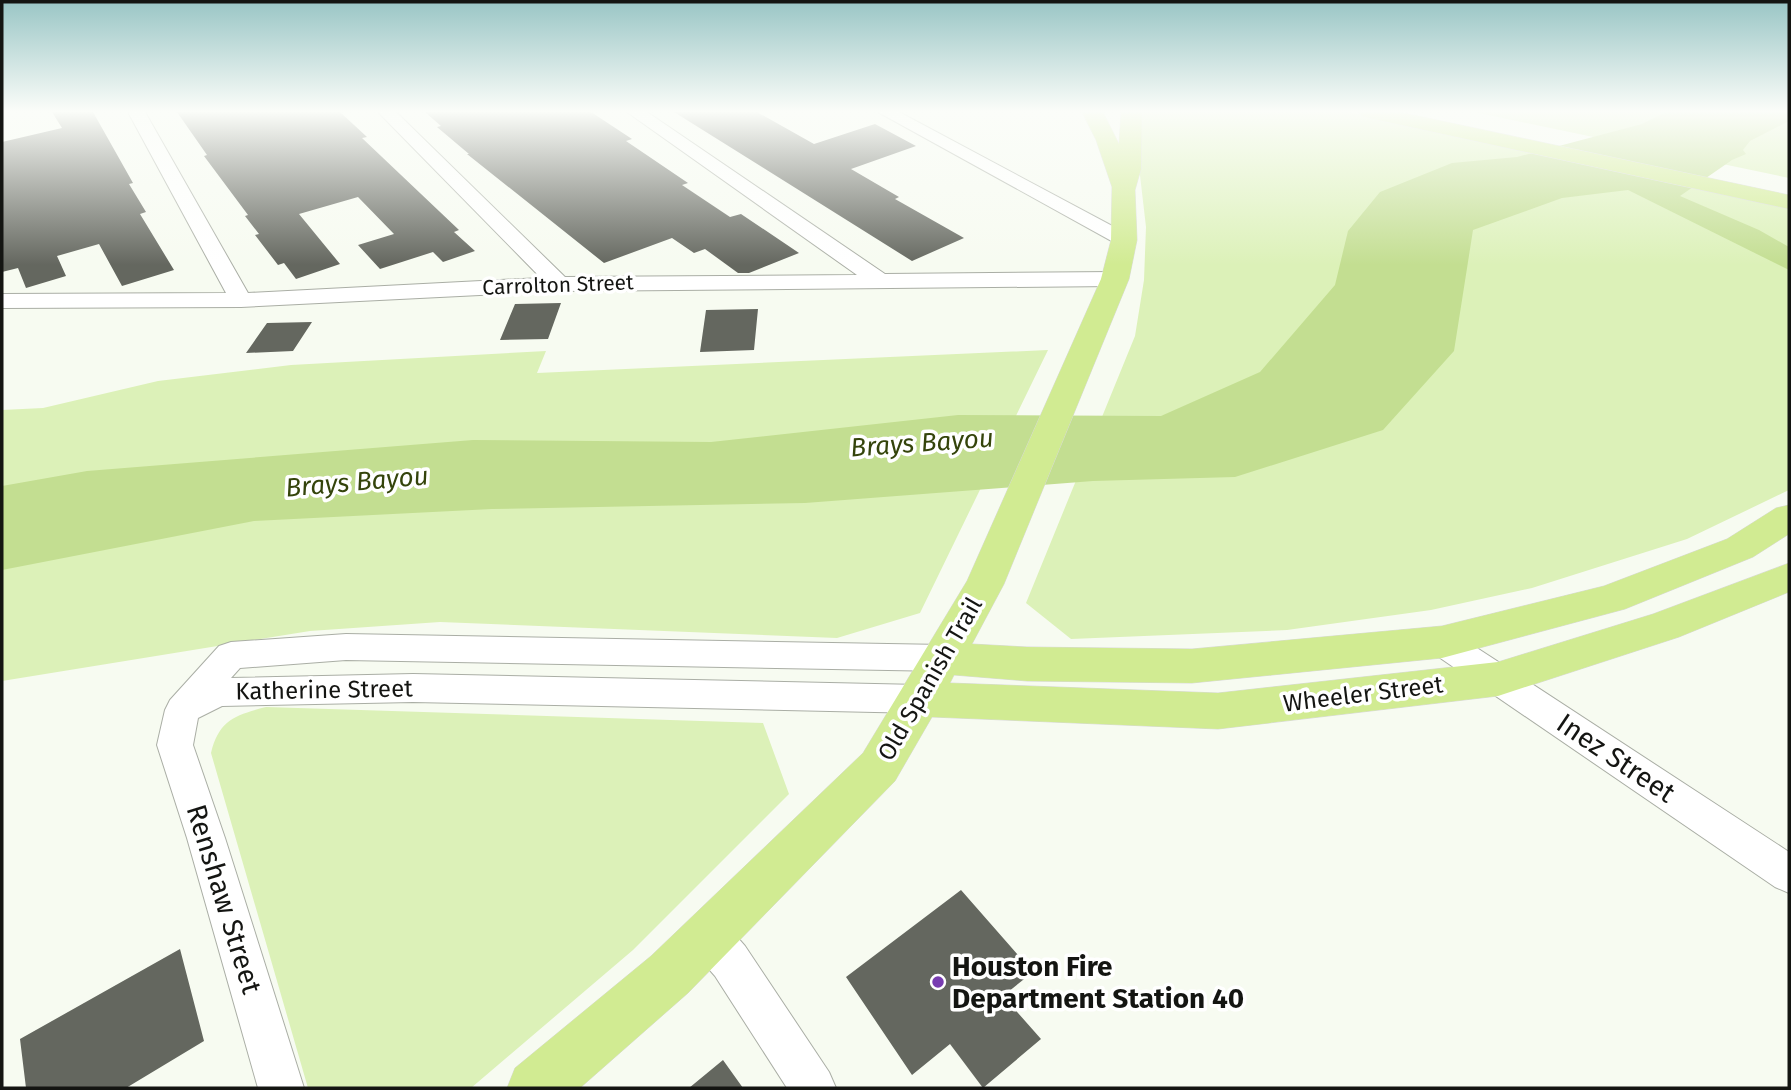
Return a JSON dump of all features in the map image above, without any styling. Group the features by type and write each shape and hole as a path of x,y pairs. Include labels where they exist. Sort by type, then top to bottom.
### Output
{"main road":[{"name":"Old Spanish Trail","path":"535,1088 588,1048 708,936 879,766 985,584 1115,279 1124,240 1123,190 1114,163"},
{"name":"Old Spanish Trail","path":"1123,190 1129,163"},
{"path":"1625,163 1789,202"},
{"path":"1690,163 1789,184"},
{"name":"Wheeler Street","path":"944,658 1027,664 1192,666 1442,642 1611,598 1740,548 1789,517"},
{"path":"1740,548 1789,577"},
{"name":"Wheeler Street","path":"920,699 1218,711 1498,679 1665,626 1789,577"}],"street":[{"path":"164,163 241,300"},
{"path":"437,163 559,284"},
{"path":"709,163 877,279"},
{"path":"981,163 1124,240"},
{"name":"Carrolton Street","path":"2,301 241,300 559,284 877,279 1115,279"},
{"name":"Inez Street","path":"1442,642 1789,874"},
{"name":"Katherine Street","path":"183,710 231,655 346,647 944,658"},
{"name":"Katherine Street","path":"183,710 218,692 413,688 920,699"},
{"name":"Renshaw Street","path":"183,710 175,745 206,838 281,1088"},
{"path":"708,936 730,961 813,1088"}],"shaded area":[{"path":"1139,163 1582,163 1789,208 1789,490 1687,539 1532,588 1431,610 1287,630 1071,639 1026,603 1135,336 1144,280 1146,227"},
{"path":"1717,163 1789,163 1789,178"},
{"path":"1048,350 920,613 837,638 440,622 310,631 2,681 2,410 43,408 158,381 291,365 546,351 537,373"},
{"path":"266,707 763,723 789,794 633,950 471,1088 308,1088 211,753 224,726 237,716"}],"water":[{"name":"Brays Bayou","path":"1452,163 1728,163 1680,196 1759,230 1789,247 1789,270 1628,190 1562,198 1473,230 1454,351 1383,430 1235,477 1093,481 805,503 492,509 254,521 2,570 2,486 87,471 473,440 711,442 958,415 1161,416 1260,372 1335,285 1348,231 1380,192"}],"building":[{"path":"2,163 122,163 133,183 129,184 146,212 140,214 174,270 122,286 99,244 57,256 66,276 26,288 18,268 2,272"},
{"path":"209,163 388,163 459,230 454,232 475,251 443,262 433,252 380,269 358,245 394,234 358,197 299,214 340,264 296,279 284,263 278,265 255,235 259,234 245,216 248,215"},
{"path":"478,163 658,163 688,183 682,185 730,217 741,214 799,253 749,273 738,273 705,249 694,253 672,238 604,263"},
{"path":"755,163 868,163 851,169 899,197 895,199 964,238 912,261"},
{"path":"561,303 548,339 500,340 515,304"},
{"path":"758,309 754,350 700,352 706,310"},
{"path":"312,322 293,351 246,353 267,323"},
{"path":"961,890 1033,972 1003,996 1041,1039 983,1088 950,1044 912,1075 846,977"},
{"path":"180,949 204,1041 126,1088 26,1088 20,1039"},
{"path":"723,1060 743,1088 689,1088"}],"place":[{"name":"Houston Fire Department Station 40","path":"938,982"}]}
